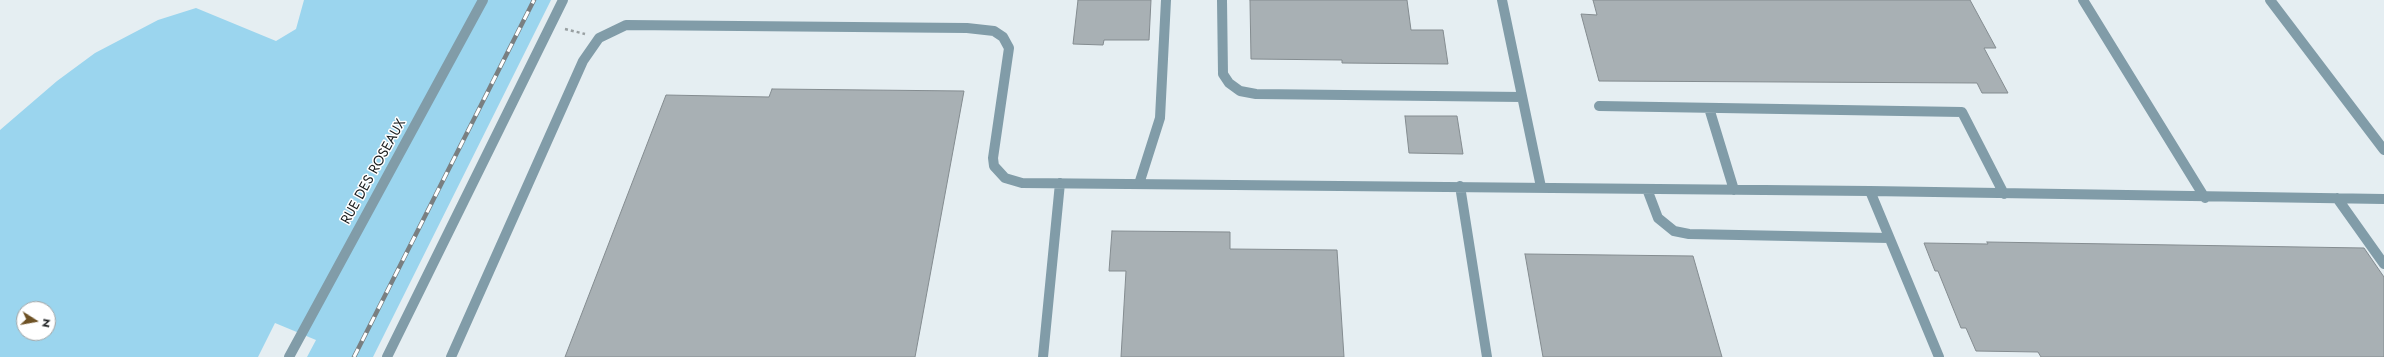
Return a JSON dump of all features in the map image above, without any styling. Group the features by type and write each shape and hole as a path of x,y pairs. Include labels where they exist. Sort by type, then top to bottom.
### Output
{"street":[{"name":"RUE DES ROSEAUX","path":"289,357 483,0"},
{"path":"387,357 563,0"},
{"path":"1139,184 1160,118 1166,0"},
{"path":"1222,0 1223,74 1228,83 1240,91 1256,94 1522,97"},
{"path":"1502,0 1541,187"},
{"path":"2083,0 2205,198"},
{"path":"2270,0 2384,150"},
{"path":"451,357 583,61 599,38 615,28 636,24 967,28 994,31 1003,37 1010,48 993,158 994,166 999,173 1013,182 1060,184 1460,186 1870,191 2384,200"},
{"path":"1599,106 1962,112 2004,194"},
{"path":"1709,108 1734,190"},
{"path":"1043,357 1060,184"},
{"path":"1460,186 1487,357"},
{"path":"1647,189 1658,218 1664,225 1674,231 1689,234 1889,238"},
{"path":"1870,191 1939,357"},
{"path":"2337,198 2384,264"}],"path":[{"path":"550,25 599,38"}],"shaded area":[{"path":"304,0 551,0 373,357 307,357 316,340 275,323 258,357 0,357 0,130 57,81 95,53 158,20 196,8 276,41 296,29"}],"building":[{"path":"1078,0 1151,0 1149,40 1104,40 1103,45 1073,44"},
{"path":"1250,0 1407,0 1411,30 1443,30 1448,64 1342,63 1342,60 1251,59"},
{"path":"1593,0 1970,0 1996,48 1984,48 2008,93 1982,93 1977,83 1599,81 1581,14 1597,15"},
{"path":"772,89 964,91 915,357 565,357 666,95 769,97"},
{"path":"1405,116 1457,116 1463,154 1409,153"},
{"path":"1112,231 1230,232 1230,249 1337,250 1344,357 1121,357 1126,271 1109,271"},
{"path":"1987,242 2364,248 2384,277 2384,357 2041,357 2038,352 1976,351 1966,328 1961,328 1938,271 1935,271 1924,243 1988,244"},
{"path":"1525,254 1693,256 1722,357 1543,357"}],"railway":[{"path":"354,357 534,0"}]}
